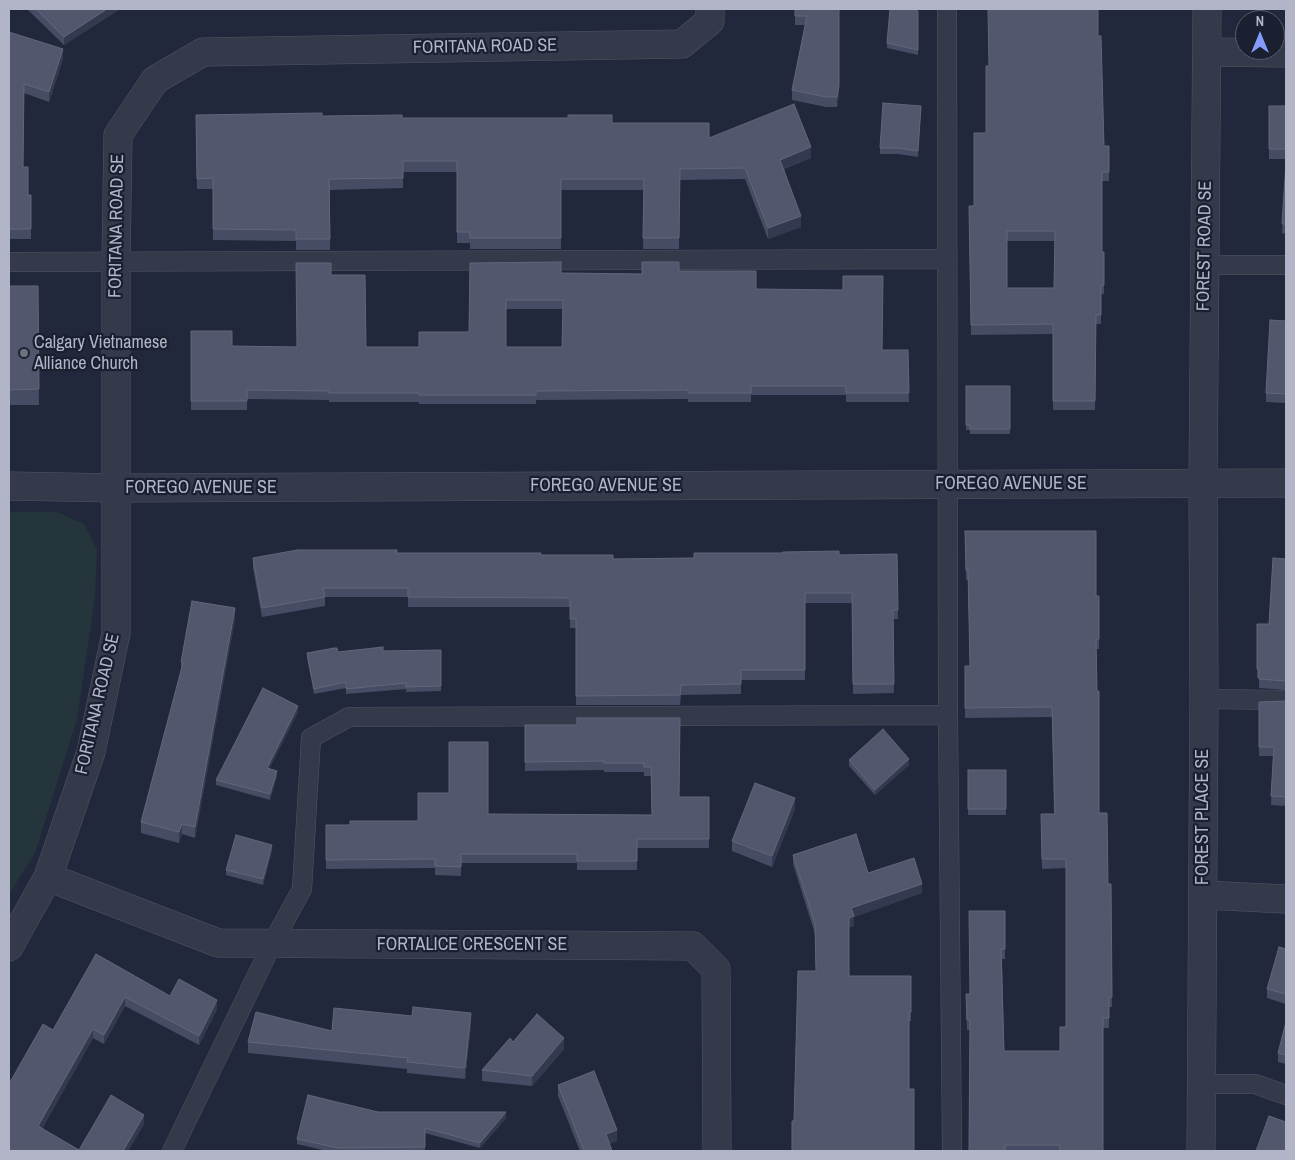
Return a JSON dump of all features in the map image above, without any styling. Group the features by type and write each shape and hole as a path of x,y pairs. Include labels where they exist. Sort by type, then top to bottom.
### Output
{"street":[{"name":"FORITANA ROAD SE","path":"9,947 48,876 91,752 116,633 118,135 154,80 203,52 682,44 710,21 710,9"},
{"name":"FOREST ROAD SE","path":"1203,483 1207,9"},
{"path":"1207,52 1286,53"},
{"name":"FOREST PLACE SE","path":"1201,1151 1204,699 1203,483"},
{"name":"FOREGO AVENUE SE","path":"9,486 116,488 1286,483"},
{"name":"FORTALICE CRESCENT SE","path":"48,876 218,944 693,946 716,968 717,1151"},
{"path":"1203,895 1286,900"}],"lane":[{"path":"947,9 948,715 952,1151"},
{"path":"9,262 948,258"},
{"path":"1205,265 1286,265"},
{"path":"1204,699 1286,700"},
{"path":"172,1151 272,944 302,889 311,738 349,717 948,715"},
{"path":"1202,1084 1255,1084 1286,1095"}],"shaded area":[{"path":"9,512 57,512 84,524 97,549 95,596 77,719 35,853 9,894"}],"building":[{"path":"36,9 107,9 64,37"},
{"path":"795,9 839,9 839,86 837,97 826,97 792,90 807,16 795,16"},
{"path":"890,9 918,11 918,50 887,43"},
{"path":"988,9 1098,9 1098,36 1101,36 1104,146 1109,146 1109,172 1102,172 1104,285 1101,285 1101,315 1096,315 1095,401 1053,401 1053,324 971,325 969,206 974,206 974,133 986,133 986,66 989,66","holes":["1007,231 1055,231 1054,288 1007,288"]},
{"path":"9,32 63,49 49,92 24,84 23,167 28,167 28,195 31,195 31,229 9,229"},
{"path":"883,103 921,106 918,151 880,148"},
{"path":"794,104 811,147 780,160 801,216 768,228 745,168 680,169 679,238 643,238 644,179 561,179 561,238 470,238 470,232 457,232 457,161 403,161 403,178 329,179 330,239 296,239 296,230 213,229 213,178 197,179 196,115 322,113 322,116 402,115 402,118 568,118 568,115 612,115 612,123 709,123 709,138"},
{"path":"1269,106 1286,106 1286,149 1269,149"},
{"path":"1286,162 1286,224 1282,224"},
{"path":"561,262 561,273 642,274 642,262 679,262 679,271 756,271 756,289 843,290 843,276 883,276 882,350 908,350 909,393 846,393 846,386 751,386 751,393 688,393 688,390 536,391 536,395 419,395 419,393 329,393 329,391 247,390 247,401 191,401 191,331 232,331 232,346 297,347 296,263 331,263 331,275 365,275 366,347 419,347 419,332 469,332 470,263","holes":["506,300 563,300 562,347 506,347"]},
{"name":"Calgary Vietnamese Alliance Church","path":"9,286 38,286 39,389 9,390"},
{"path":"1270,320 1286,321 1286,394 1266,393"},
{"path":"966,386 1010,386 1010,429 970,429 970,425 966,425"},
{"path":"965,531 1096,531 1096,596 1099,596 1099,639 1096,639 1097,691 1099,691 1099,813 1107,813 1108,884 1111,884 1112,997 1109,997 1109,1018 1103,1018 1103,1151 1060,1151 1060,1145 1005,1145 1005,1151 969,1151 970,1020 967,1020 966,994 970,994 969,911 1005,911 1005,949 1001,949 1004,1051 1060,1051 1060,1027 1066,1027 1066,859 1042,859 1041,814 1055,814 1052,707 965,708 965,666 970,666 968,570 966,570"},
{"path":"297,550 397,550 397,553 613,555 613,559 694,558 694,553 839,551 839,555 897,554 898,610 893,610 894,684 853,684 852,593 805,593 805,670 741,670 741,684 681,685 680,695 576,696 576,619 570,619 570,598 408,597 408,588 323,588 325,597 262,608 253,558"},
{"path":"1273,558 1286,559 1286,681 1259,679 1259,669 1257,669 1257,624 1269,624"},
{"path":"192,601 235,608 195,827 182,824 179,832 141,822 183,663 181,662"},
{"path":"383,647 383,651 441,650 441,686 406,687 406,683 346,689 346,682 314,689 307,653 334,648 337,648 338,652"},
{"path":"263,688 298,706 267,768 277,771 270,794 216,780"},
{"path":"1286,701 1286,797 1271,796 1274,747 1259,747 1259,702"},
{"path":"577,718 680,718 679,797 709,797 709,839 637,839 637,861 577,861 577,854 461,854 461,867 435,866 435,859 326,860 326,825 350,825 350,821 418,821 418,793 449,793 449,742 488,742 488,814 652,815 651,767 644,767 644,763 604,763 604,761 525,762 525,725 577,725"},
{"path":"883,729 909,759 875,790 849,760"},
{"path":"968,770 1006,770 1006,809 968,809"},
{"path":"755,783 795,798 772,856 732,841"},
{"path":"856,834 868,873 914,858 922,884 851,908 854,916 849,918 849,976 911,976 909,1089 914,1089 914,1151 792,1151 798,971 816,971 815,924 793,855"},
{"path":"236,835 272,845 263,879 226,870"},
{"path":"1279,947 1286,949 1286,994 1267,989"},
{"path":"96,954 170,996 179,979 217,1000 199,1036 125,997 104,1035 93,1029 38,1126 79,1150 111,1095 144,1115 123,1151 9,1151 9,1084 43,1024 53,1030"},
{"path":"413,1007 471,1013 465,1068 407,1062 408,1058 248,1042 256,1012 332,1031 334,1008 412,1016"},
{"path":"537,1014 564,1038 532,1076 482,1070 510,1038 513,1042"},
{"path":"1286,1022 1286,1055 1278,1053"},
{"path":"594,1071 617,1130 606,1134 612,1151 584,1151 558,1085"},
{"path":"308,1095 378,1112 506,1112 480,1143 425,1128 425,1147 338,1148 297,1139"},
{"path":"1269,1116 1286,1122 1286,1151 1256,1151"}],"place":[{"name":"Calgary Vietnamese Alliance Church","path":"24,353"}]}
